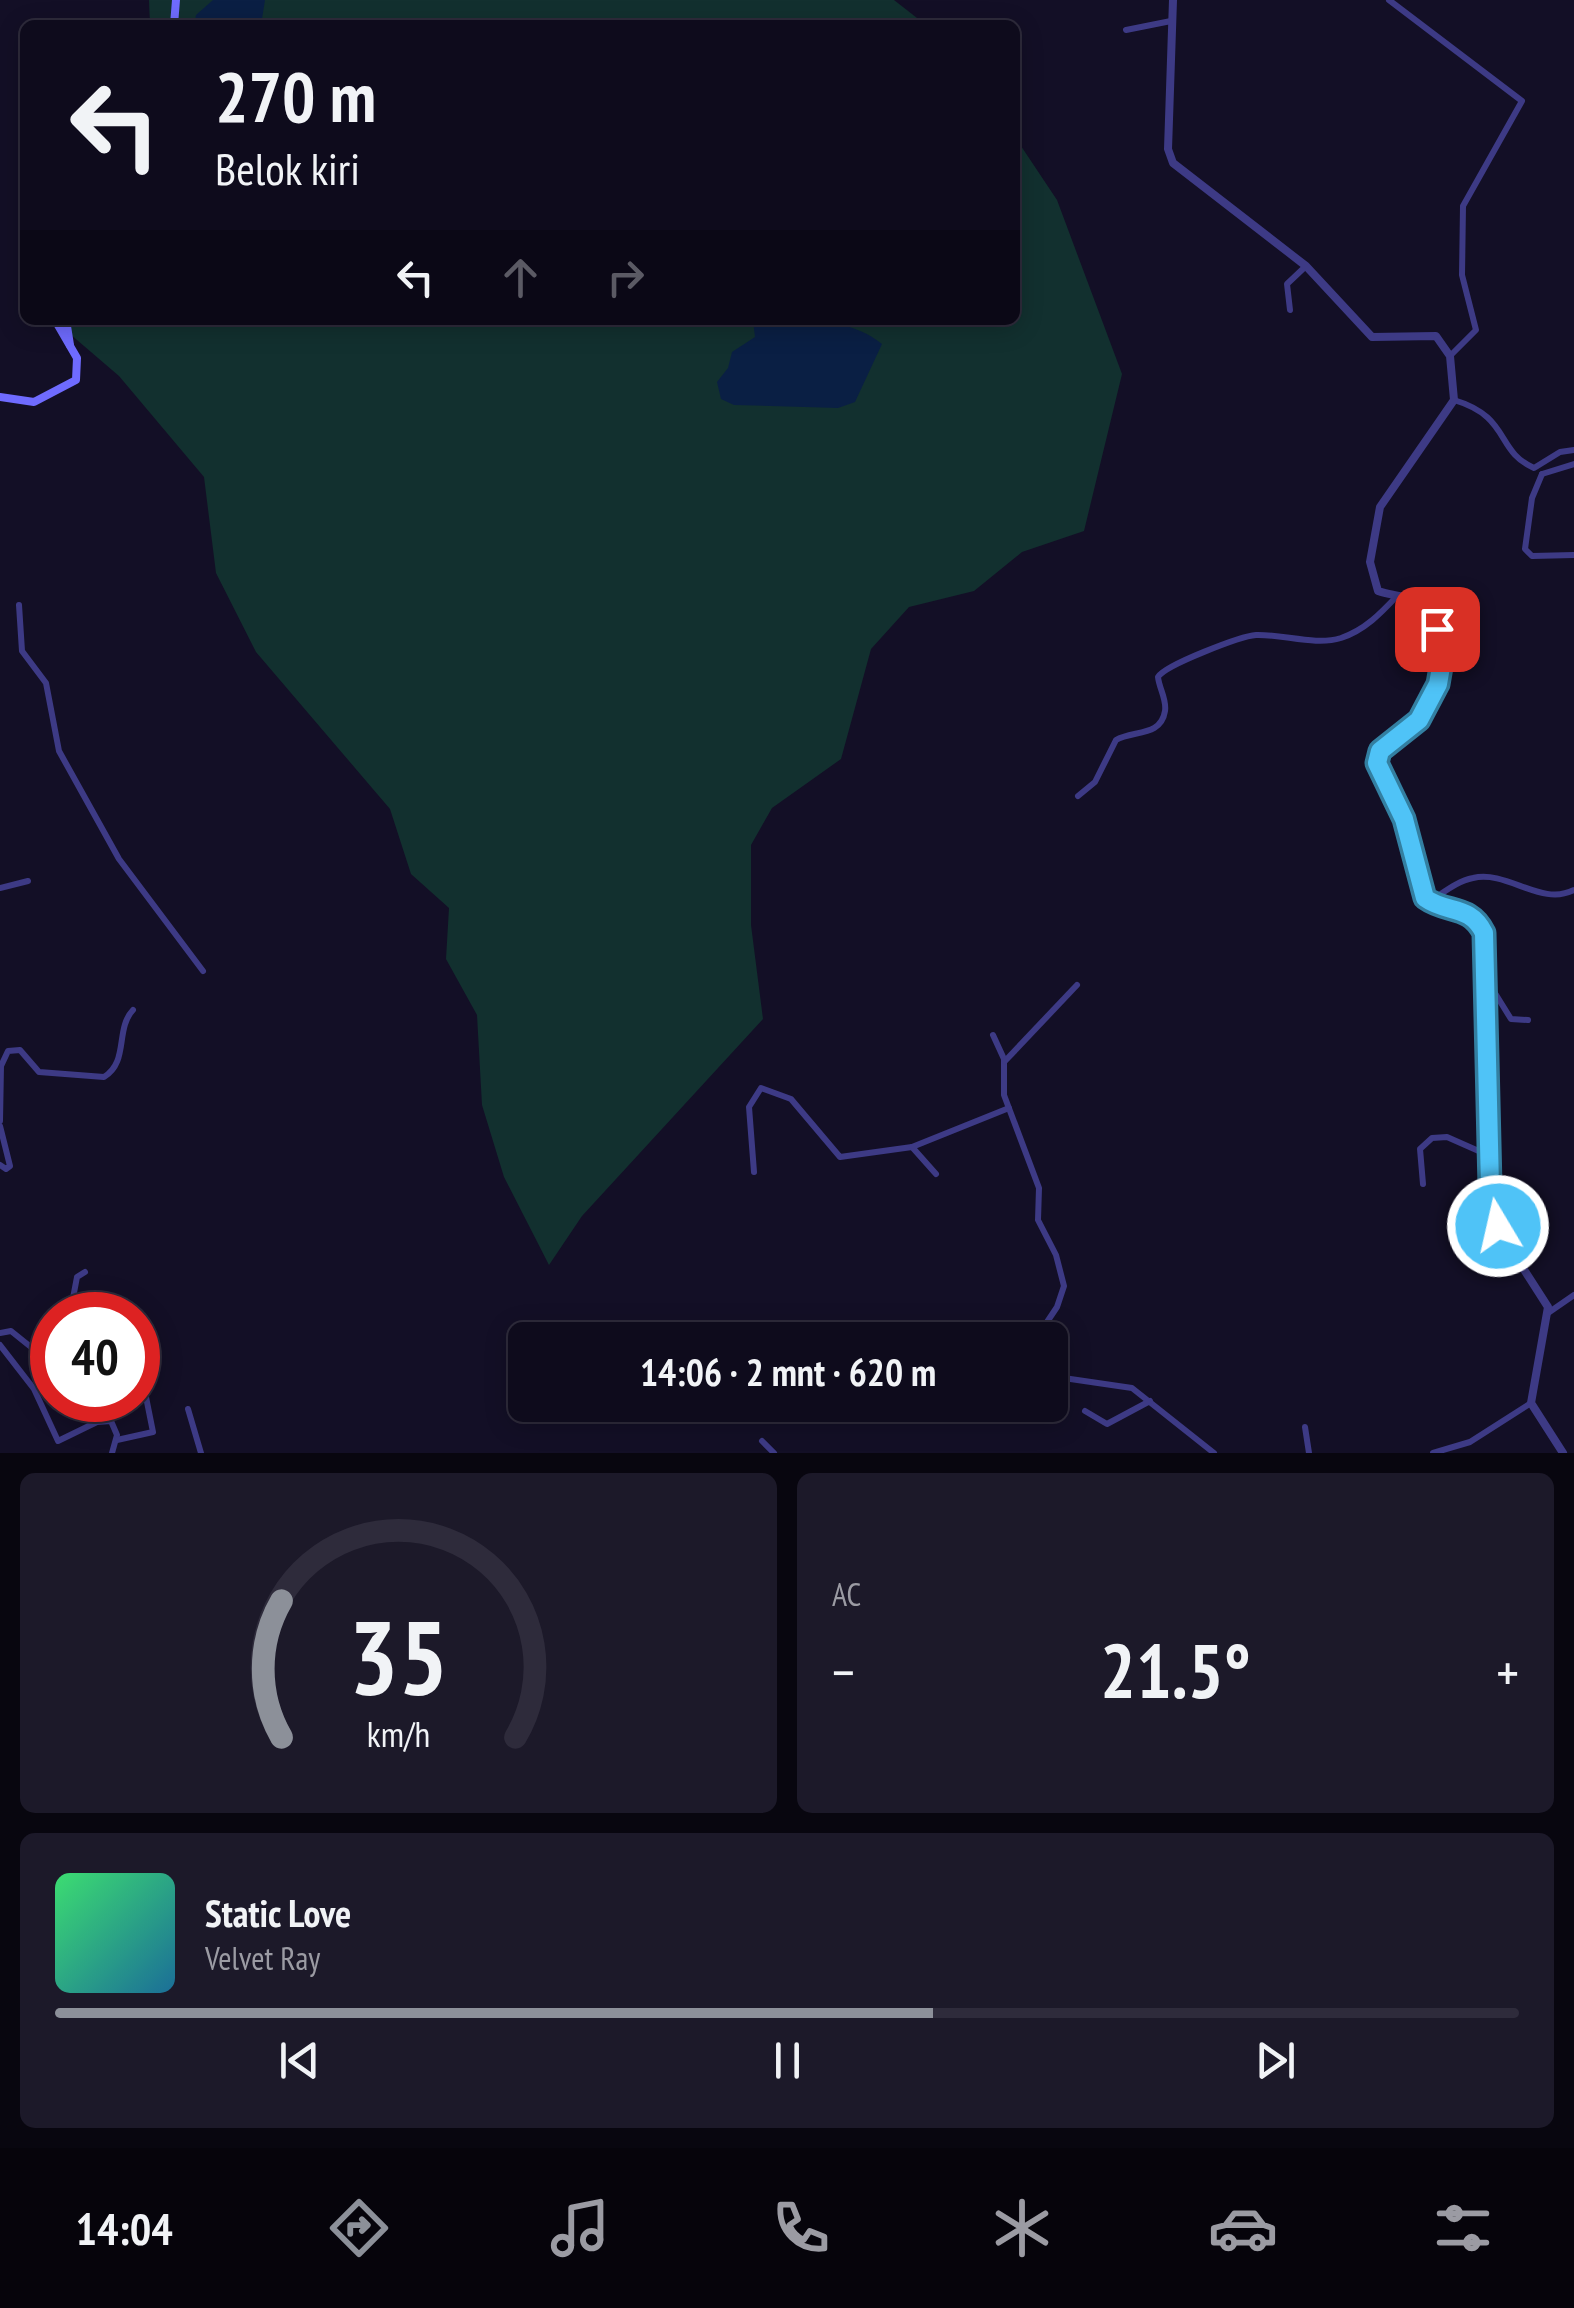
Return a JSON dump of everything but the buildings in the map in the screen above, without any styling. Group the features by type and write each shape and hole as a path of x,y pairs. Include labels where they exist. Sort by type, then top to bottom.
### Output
{"main road":[{"path":"57,325 70,345"},
{"path":"0,396 29,403 62,390 79,374 67,325"}],"street":[{"path":"1173,0 1168,149 1173,163 1306,266 1372,337 1436,336 1450,356 1454,400 1389,490 1374,526 1372,584 1379,592 1428,609 1437,629 1440,677 1419,720 1380,751 1377,763 1404,819 1421,890 1429,902 1475,917 1486,944 1483,1036 1491,1202 1498,1226 1548,1313 1532,1403 1563,1453"},
{"path":"1389,0 1522,101 1465,196 1462,275 1476,330 1450,356"},
{"path":"1126,30 1170,21"},
{"path":"1290,310 1287,284 1306,266"},
{"path":"1454,400 1488,415 1518,458 1541,470 1574,464"},
{"path":"1574,450 1560,452 1541,470 1532,498 1526,549 1532,556 1574,555"},
{"path":"1078,796 1096,782 1116,740 1146,733 1160,723 1166,710 1158,678 1174,662 1252,635 1330,641 1344,637 1370,623 1397,596"},
{"path":"19,605 22,651 46,683 59,751 119,860 163,912 203,971"},
{"path":"1429,902 1463,881 1483,876 1554,896 1574,890"},
{"path":"0,888 28,881"},
{"path":"1485,978 1510,1019 1528,1020"},
{"path":"1004,1062 1077,985"},
{"path":"0,1165 10,1166 0,1124 2,1066 8,1052 18,1049 40,1072 93,1080 104,1077 116,1068 126,1019 132,1010"},
{"path":"993,1036 1004,1062 1009,1108 1039,1188 1038,1220 1056,1256 1064,1286 1062,1298 1047,1322"},
{"path":"754,1172 749,1107 761,1088 791,1098 840,1157 912,1147 1009,1108"},
{"path":"1423,1184 1420,1150 1432,1138 1446,1137 1491,1156"},
{"path":"912,1147 936,1174"},
{"path":"74,1292 77,1277 85,1272"},
{"path":"1548,1313 1574,1294"},
{"path":"0,1332 12,1331 30,1346"},
{"path":"0,1345 34,1388 59,1442 103,1421 115,1423 117,1440 112,1453"},
{"path":"1068,1381 1119,1383 1150,1401 1214,1453"},
{"path":"1086,1411 1107,1424 1150,1401"},
{"path":"1433,1453 1470,1442 1532,1403"},
{"path":"188,1410 201,1453"},
{"path":"117,1440 152,1432 150,1422"},
{"path":"1306,1426 1309,1453"},
{"path":"762,1441 774,1453"}],"green space":[{"path":"149,0 894,0 920,20 150,20"},
{"path":"1020,144 1057,200 1122,374 1084,531 1022,552 974,591 909,607 871,649 841,759 772,808 751,845 751,925 763,1019 582,1216 549,1265 504,1177 482,1105 477,1015 446,959 449,908 411,874 390,809 256,652 216,573 204,477 119,376 62,325 1020,325"}],"water":[{"path":"213,0 265,0 262,20 195,20"},
{"path":"754,325 841,325 882,344 855,402 838,408 734,405 721,399 717,382 728,368 732,352 755,337"}],"route":[{"path":"1437,629 1441,667 1438,684 1411,730 1380,751 1377,766 1404,819 1425,898 1465,911 1475,917 1484,933 1483,1036 1490,1186 1498,1226"}]}
